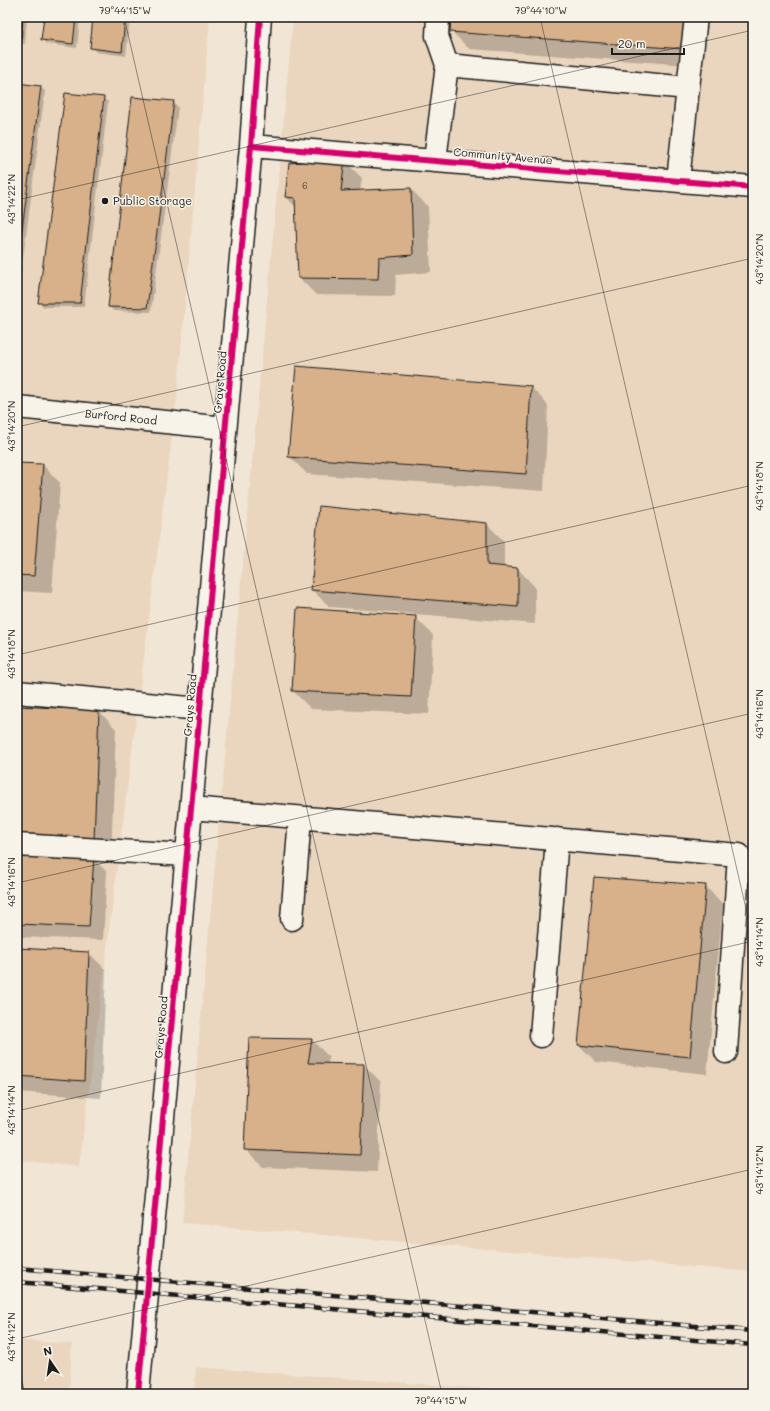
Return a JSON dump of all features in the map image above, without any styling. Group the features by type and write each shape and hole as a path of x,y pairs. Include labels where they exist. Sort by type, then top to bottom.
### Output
{"street":[{"name":"Grays Road","path":"138,1394 251,146 260,17"},
{"path":"435,160 447,65 437,36 438,17"},
{"path":"678,180 696,17"},
{"path":"447,65 688,88"},
{"name":"Community Avenue","path":"251,146 753,187"},
{"name":"Burford Road","path":"17,407 225,428"},
{"path":"17,692 200,709"},
{"path":"191,808 739,855 726,1052"},
{"path":"292,919 300,818"},
{"path":"541,1036 557,839"},
{"path":"17,845 187,855"}],"shaded area":[{"path":"17,17 210,17 177,398 79,1167 17,1160"},
{"path":"293,17 753,17 753,1272 182,1223"},
{"path":"17,1340 72,1344 69,1394 17,1394"},
{"path":"196,1367 556,1394 194,1394"}],"building":[{"path":"17,17 23,17 21,40 17,40"},
{"path":"44,17 76,17 73,44 41,40"},
{"path":"93,17 125,17 122,52 90,48"},
{"path":"451,17 686,17 684,49 450,32"},
{"path":"17,83 41,86 17,267"},
{"path":"65,93 104,97 80,303 38,303"},
{"path":"132,97 174,101 147,308 108,307"},
{"path":"345,159 341,191 411,188 413,255 379,258 378,279 298,278 295,198 285,197 289,163"},
{"path":"296,366 531,386 526,474 288,457"},
{"path":"17,463 43,464 34,576 17,575"},
{"path":"319,506 487,523 487,565 518,568 518,607 311,590"},
{"path":"297,608 416,616 411,697 292,691"},
{"path":"17,706 99,710 94,840 17,833"},
{"path":"17,853 94,857 89,927 17,924"},
{"path":"594,877 706,885 690,1057 578,1045"},
{"path":"17,948 89,952 84,1081 17,1076"},
{"path":"249,1038 312,1039 308,1063 364,1064 360,1155 244,1150"}],"railway":[{"path":"17,1268 753,1331"},
{"path":"17,1282 753,1345"}],"cycle path":[{"path":"138,1394 251,146 260,17"},
{"path":"251,146 753,187"}],"place":[{"name":"Public Storage","path":"105,201"}]}
